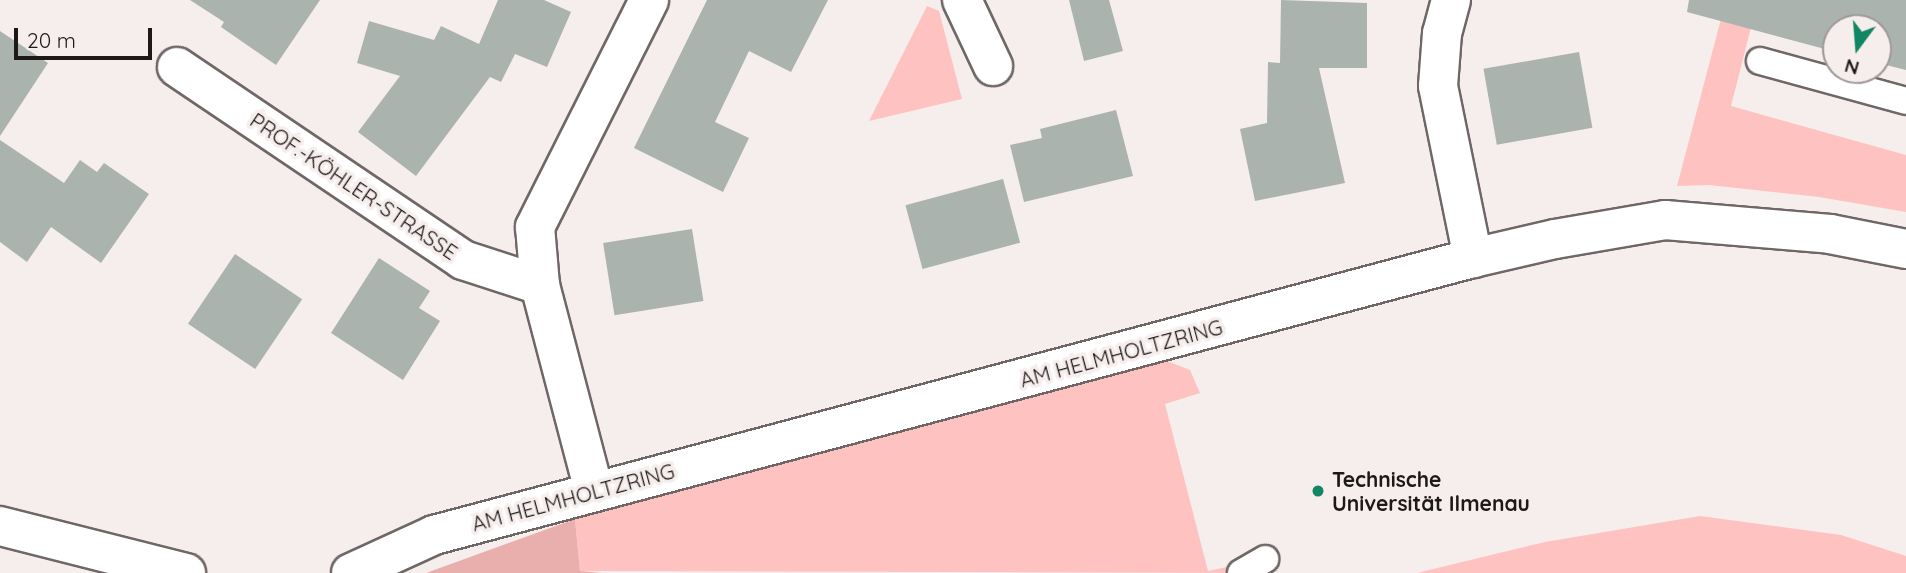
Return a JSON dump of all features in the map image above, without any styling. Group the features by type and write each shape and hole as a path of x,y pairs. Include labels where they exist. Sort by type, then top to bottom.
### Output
{"street":[{"path":"594,491 540,285 535,227 649,0"},
{"path":"962,0 993,66"},
{"path":"1451,0 1442,33 1438,86 1473,258"},
{"name":"PROF.-KÖHLER-STRASSE","path":"177,67 463,260 540,285"},
{"name":"AM HELMHOLTZRING","path":"351,573 434,535 1473,258 1555,239 1665,220 1830,234 1906,248"},
{"path":"0,526 186,573"}],"lane":[{"path":"1760,61 1906,102"},
{"path":"1241,573 1265,559"}],"shaded area":[{"path":"1726,0 1758,0 1731,106 1906,155 1906,212 1819,197 1709,185 1677,186"},
{"path":"927,6 939,11 962,99 869,121"},
{"path":"1167,361 1190,370 1200,393 1165,404 1208,571 1245,563 1247,573 580,571 575,519"},
{"path":"1700,516 1841,535 1906,556 1906,573 1417,573 1545,542"},
{"path":"575,519 580,571 602,573 426,573"}],"building":[{"path":"190,0 320,0 276,65 221,27 224,22"},
{"path":"498,0 544,0 571,12 547,67 515,54 501,82 490,77 416,176 358,132 400,76 357,63 369,21 434,40 441,26 479,44"},
{"path":"707,0 828,0 791,72 749,51 715,122 749,138 723,192 634,148"},
{"path":"1069,0 1109,0 1123,51 1084,61"},
{"path":"1281,0 1367,3 1367,68 1319,68 1345,183 1255,201 1240,129 1267,123 1268,62 1280,63"},
{"path":"1689,0 1906,0 1906,70 1892,66 1892,14 1822,14 1822,48 1687,12"},
{"path":"0,31 48,63 0,136"},
{"path":"1579,52 1592,128 1497,145 1483,69"},
{"path":"1116,110 1133,176 1024,202 1010,145 1042,138 1040,129"},
{"path":"0,140 64,183 80,160 97,172 104,163 149,194 101,263 51,227 27,262 0,242"},
{"path":"1003,179 1020,243 923,269 905,205"},
{"path":"692,229 703,301 615,315 603,243"},
{"path":"235,254 302,299 255,369 188,324"},
{"path":"379,258 430,291 419,308 440,321 403,380 331,333"}],"place":[{"name":"Technische Universität Ilmenau","path":"1318,491"}]}
